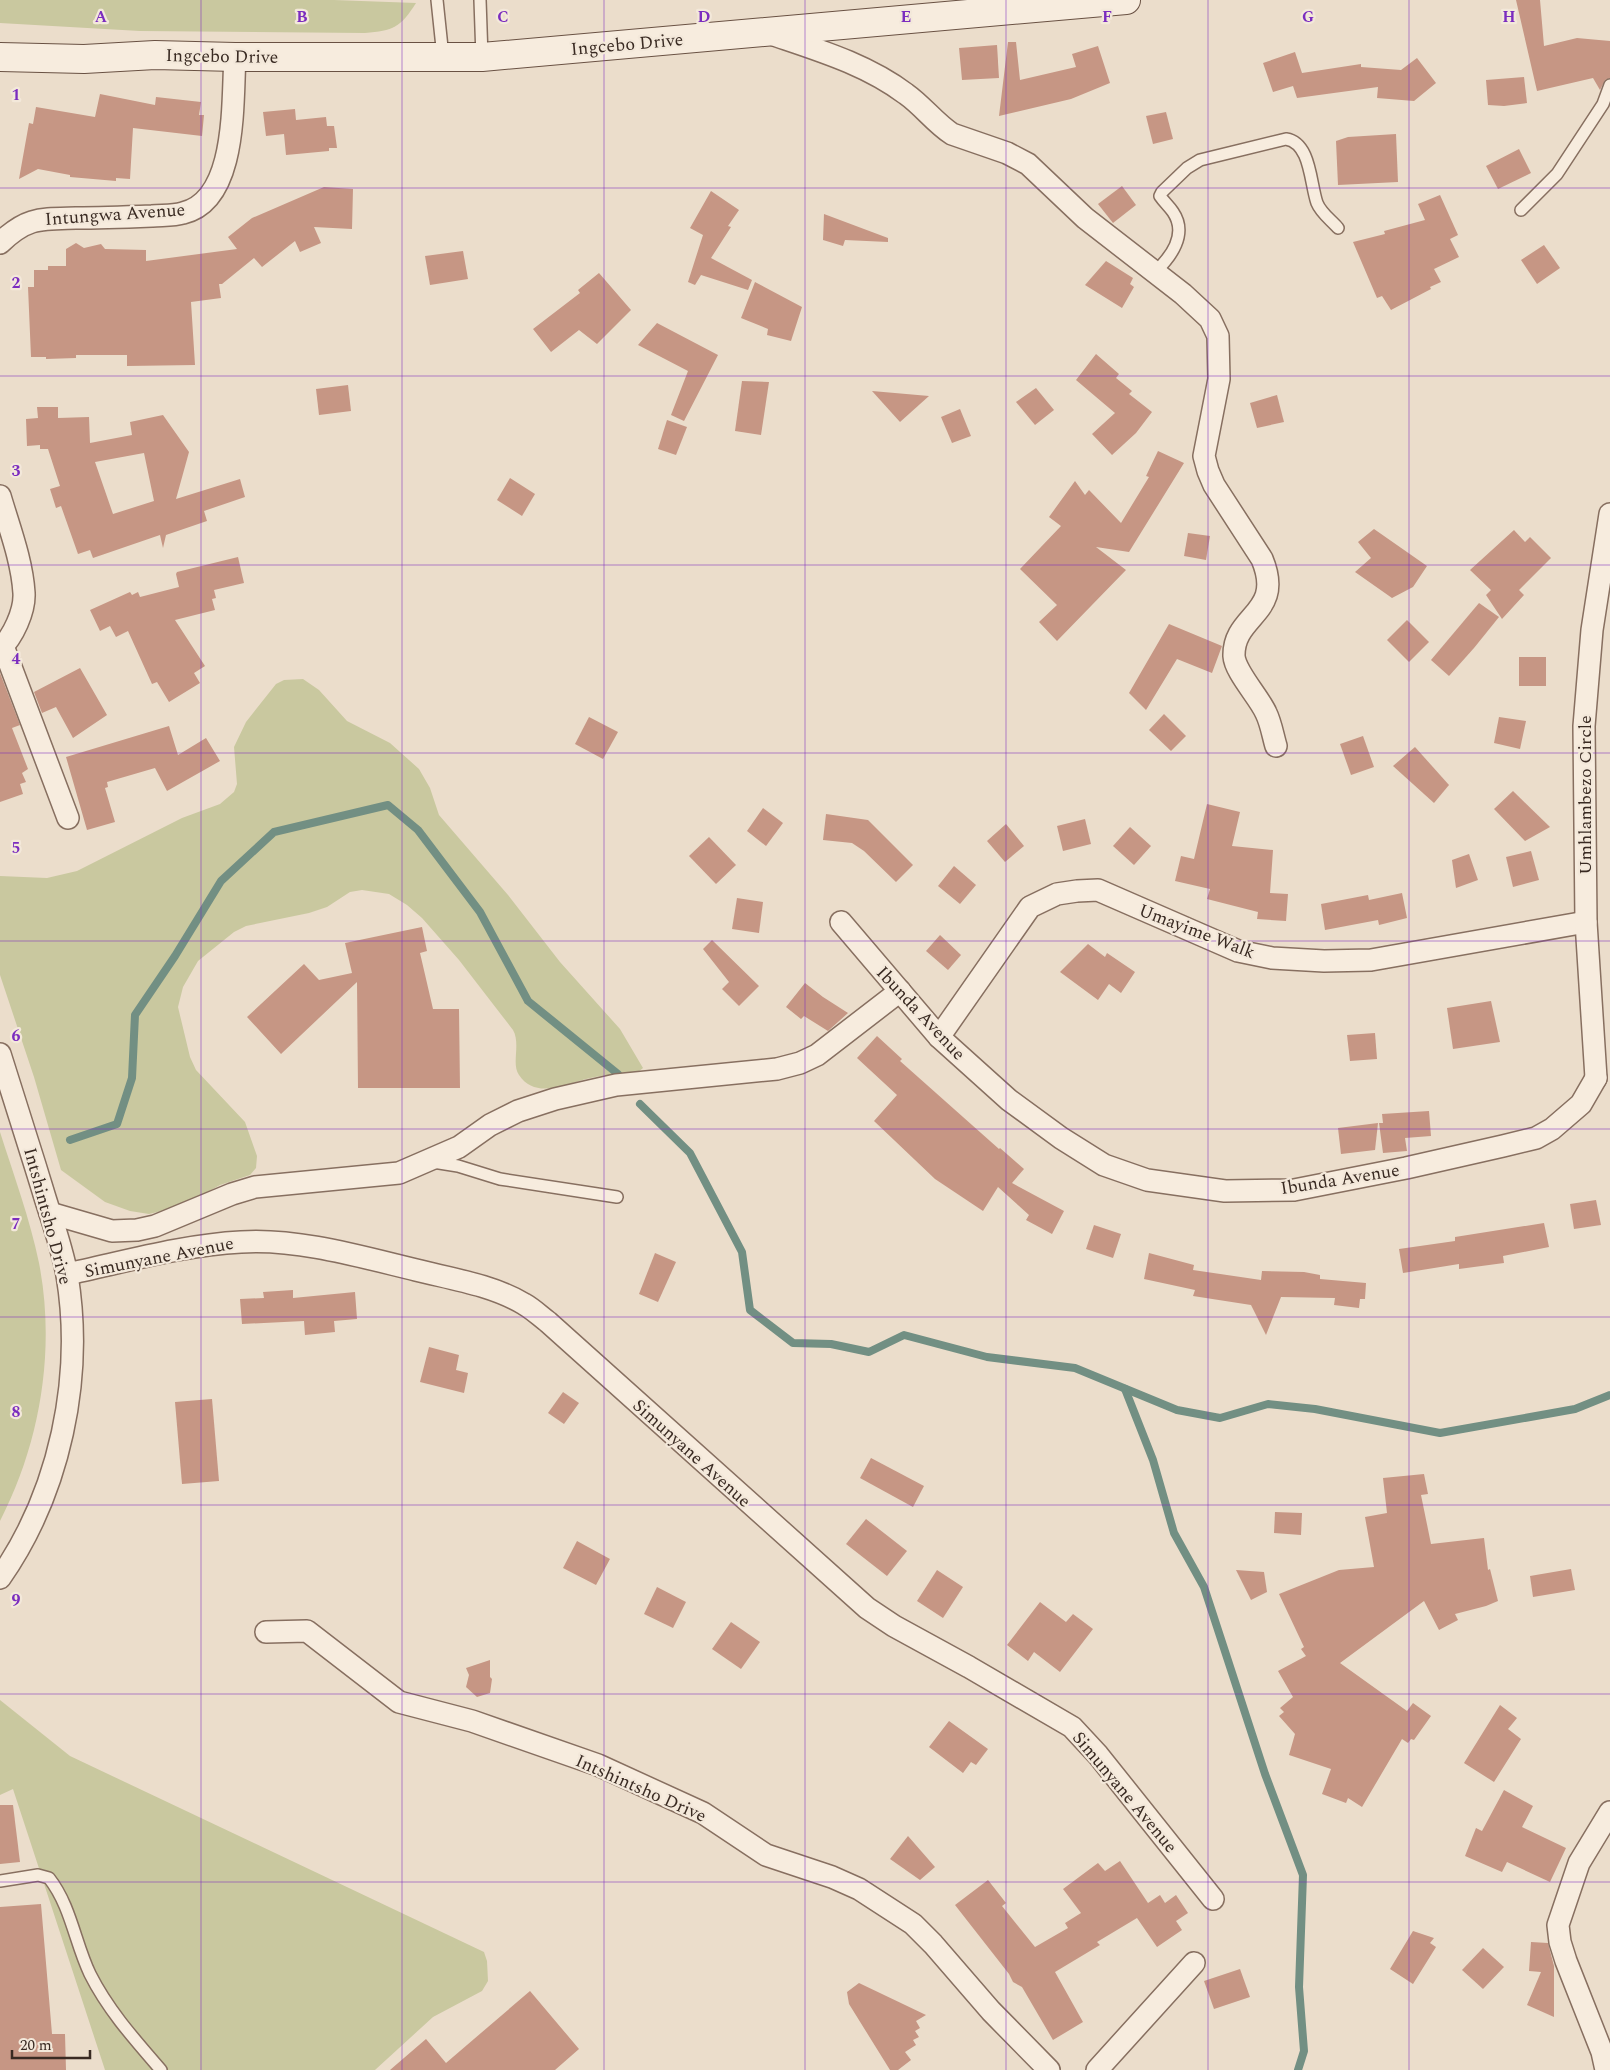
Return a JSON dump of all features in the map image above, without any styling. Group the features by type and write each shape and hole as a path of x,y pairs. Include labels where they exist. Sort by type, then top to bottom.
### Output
{"main road":[{"name":"Ingcebo Drive","path":"0,57 84,59 155,55 235,57 482,57 1126,0"},
{"name":"Ingcebo Drive","path":"0,40 82,45 155,55"}],"street":[{"path":"765,32 846,59 906,93 943,128 952,134 1019,159 1041,176 1085,218 1183,294 1210,319 1218,336 1219,379 1204,456 1214,485 1244,529 1267,569 1270,587 1267,596 1238,638 1234,655 1238,667 1267,715 1276,746"},
{"name":"Intungwa Avenue","path":"0,243 24,224 40,218 104,218 183,214 197,208 206,201 213,192 226,161 230,140 235,57"},
{"path":"0,496 17,557 24,595 19,619 10,640 2,647 68,818"},
{"name":"Umhlambezo Circle","path":"1603,1078 1586,922 1584,726 1592,630 1610,514"},
{"name":"Umayime Walk","path":"939,1037 1030,907 1057,894 1077,890 1098,890 1198,935 1238,950 1272,958 1324,961 1370,960 1586,922"},
{"name":"Ibunda Avenue","path":"840,922 939,1037 1009,1100 1061,1138 1104,1165 1146,1180 1225,1191 1294,1190 1406,1168 1536,1138 1552,1129 1568,1116 1603,1078"},
{"path":"50,1213 112,1231 127,1232 155,1226 232,1194 255,1187 399,1173 459,1147 490,1126 518,1111 555,1099 616,1085 777,1069 800,1063 817,1055 900,991"},
{"name":"Intshintsho Drive","path":"0,1054 50,1213 67,1274 72,1356 66,1420 51,1473 33,1523 0,1578"},
{"name":"Simunyane Avenue","path":"67,1274 211,1244 244,1241 276,1243 335,1251 466,1282 498,1292 525,1304 548,1322 867,1608 894,1626 1072,1727 1098,1755 1213,1900"},
{"name":"Intshintsho Drive","path":"266,1632 307,1631 399,1702 472,1721 598,1765 703,1813 766,1855 832,1877 859,1889 920,1931 991,2011 1049,2070"},
{"path":"1606,2070 1602,2052 1564,1954 1558,1925 1579,1863 1610,1812"},
{"path":"1097,2070 1194,1963"}],"lane":[{"path":"437,0 443,58"},
{"path":"480,0 482,57"},
{"path":"1521,210 1557,174 1603,104 1610,85"},
{"path":"1155,272 1171,255 1178,238 1178,223 1173,212 1160,196 1162,192 1188,168 1200,160 1215,156 1286,139 1293,140 1303,150 1319,207 1338,228"},
{"path":"428,1161 458,1166 500,1179 617,1197"},
{"path":"0,1881 38,1875 49,1878 64,1903 90,1974 114,2015 161,2070"}],"green space":[{"path":"0,0 334,0 416,3 401,23 383,31 365,33 140,31 0,23"},
{"path":"303,679 319,690 347,721 390,743 419,769 430,788 439,815 508,895 560,962 620,1029 643,1068 638,1072 600,1076 555,1088 545,1089 526,1083 517,1070 516,1041 513,1030 459,960 422,918 407,905 389,894 362,890 350,892 327,907 309,913 246,926 234,932 198,961 183,987 178,1007 190,1057 196,1070 245,1122 257,1156 256,1168 250,1175 220,1185 182,1206 149,1214 130,1211 105,1202 61,1170 34,1077 0,975 0,876 47,878 77,871 182,818 220,804 234,792 237,784 234,747 246,722 276,684 284,680"},
{"path":"0,1132 31,1230 39,1263 46,1329 45,1363 41,1396 34,1428 14,1491 0,1521"},
{"path":"0,1700 70,1756 484,1952 487,1961 488,1981 482,1991 433,2017 375,2070 105,2070 13,1789 0,1795"}],"building":[{"path":"1516,0 1540,0 1544,46 1577,38 1610,41 1610,78 1605,80 1600,90 1593,78 1537,91"},
{"path":"1008,42 1016,42 1020,80 1076,67 1072,54 1098,46 1110,83 1071,99 999,116"},
{"path":"997,45 999,78 962,80 959,48"},
{"path":"1295,52 1302,73 1361,64 1361,67 1401,70 1417,58 1436,83 1414,101 1377,98 1378,87 1297,98 1293,86 1273,92 1263,63"},
{"path":"1524,77 1527,103 1504,106 1488,105 1486,80"},
{"path":"100,94 155,105 156,97 201,102 199,115 204,115 202,136 133,128 130,179 116,178 116,181 70,177 70,175 38,169 19,179 29,123 33,124 36,107 95,117"},
{"path":"295,109 296,120 326,117 327,126 334,126 337,148 329,148 329,151 286,155 284,134 266,136 263,112"},
{"path":"1166,112 1173,139 1153,144 1146,116"},
{"path":"1396,134 1398,182 1338,185 1336,141 1348,137"},
{"path":"1519,149 1531,173 1498,189 1486,166"},
{"path":"1122,186 1136,205 1113,223 1098,204"},
{"path":"324,187 353,189 352,229 314,227 321,243 300,252 295,241 262,267 254,258 222,284 219,284 221,298 191,302 195,365 127,366 127,355 76,355 76,358 46,359 46,357 31,357 28,287 34,287 34,270 48,270 48,266 66,266 66,249 76,243 84,248 101,244 105,249 146,250 146,261 237,249 228,237 252,218"},
{"path":"711,191 739,210 728,226 731,227 711,258 752,280 748,290 701,275 695,285 688,282 703,235 690,228"},
{"path":"1440,195 1458,235 1450,239 1459,257 1434,269 1441,282 1391,310 1382,296 1377,298 1353,242 1385,234 1384,231 1425,220 1418,204"},
{"path":"824,214 888,238 888,242 845,240 843,246 823,240"},
{"path":"1544,245 1560,268 1537,284 1521,260"},
{"path":"463,251 468,279 430,285 425,256"},
{"path":"1106,261 1133,278 1130,284 1134,287 1122,308 1085,285"},
{"path":"599,273 631,310 597,344 579,330 551,352 533,329 580,293 578,290"},
{"path":"755,282 802,307 791,341 767,335 768,329 741,318"},
{"path":"657,323 718,355 684,421 671,415 688,371 638,345"},
{"path":"1096,354 1119,374 1116,378 1132,391 1129,394 1152,412 1136,433 1112,455 1092,434 1115,413 1076,380"},
{"path":"742,381 769,382 761,435 735,431"},
{"path":"348,385 351,411 319,415 316,389"},
{"path":"1036,388 1054,410 1035,425 1016,402"},
{"path":"872,391 929,396 900,422"},
{"path":"1277,395 1284,422 1257,428 1250,403"},
{"path":"37,407 58,407 58,418 89,417 90,443 132,435 130,422 163,415 189,452 176,499 240,479 245,497 204,511 207,521 166,535 163,548 160,535 93,558 90,550 78,554 61,506 56,508 50,489 60,486 48,449 40,449 40,445 27,446 26,419 38,418","holes":["144,453 154,501 113,514 95,462"]},
{"path":"960,409 971,436 952,443 941,417"},
{"path":"667,420 687,427 676,455 658,449"},
{"path":"1158,451 1184,463 1129,552 1096,547 1126,570 1057,641 1039,622 1057,605 1020,569 1061,526 1049,517 1075,481 1085,495 1089,490 1121,523 1149,477 1146,476"},
{"path":"510,478 535,494 522,516 497,500"},
{"path":"1374,529 1427,566 1413,587 1392,598 1355,572 1371,558 1358,542"},
{"path":"1514,530 1525,542 1530,537 1551,558 1519,590 1524,595 1502,619 1486,595 1491,590 1470,570"},
{"path":"1188,533 1210,536 1206,560 1184,556"},
{"path":"238,557 244,583 214,590 216,598 212,599 215,610 175,620 205,666 194,673 200,683 169,702 157,682 152,684 128,631 116,637 110,626 100,631 90,610 130,592 132,595 138,592 140,597 179,587 177,572"},
{"path":"1479,603 1499,617 1449,676 1431,660"},
{"path":"1407,620 1429,642 1409,662 1387,640"},
{"path":"1169,624 1222,646 1212,673 1177,659 1146,710 1129,693"},
{"path":"1519,657 1546,657 1546,686 1519,686"},
{"path":"80,668 107,715 73,738 56,707 42,713 34,692"},
{"path":"0,673 20,725 12,728 28,769 22,773 26,782 20,784 23,794 0,802"},
{"path":"1164,714 1186,736 1171,751 1149,730"},
{"path":"589,717 618,732 603,759 575,744"},
{"path":"1499,717 1526,721 1520,749 1494,743"},
{"path":"169,726 178,755 206,738 220,761 167,791 155,768 107,782 108,787 105,788 115,822 87,830 66,757"},
{"path":"1363,736 1374,767 1351,775 1340,744"},
{"path":"1415,747 1449,785 1434,803 1393,766"},
{"path":"1513,791 1550,827 1525,841 1494,809"},
{"path":"1207,804 1240,812 1232,846 1273,850 1270,893 1288,894 1286,921 1257,919 1258,912 1207,899 1210,889 1175,881 1181,856 1194,859"},
{"path":"763,808 783,823 766,846 747,831"},
{"path":"826,814 868,820 913,865 896,882 864,851 852,843 823,840"},
{"path":"1085,819 1091,844 1063,851 1057,826"},
{"path":"1006,824 1024,846 1005,862 987,841"},
{"path":"1130,827 1151,846 1134,865 1113,846"},
{"path":"709,837 736,865 716,884 689,856"},
{"path":"1531,851 1539,880 1513,887 1506,857"},
{"path":"1469,854 1478,880 1456,888 1452,860"},
{"path":"954,866 976,885 960,904 938,886"},
{"path":"1402,893 1407,918 1379,925 1378,920 1325,930 1321,904 1368,895 1369,900"},
{"path":"737,898 763,902 759,933 732,929"},
{"path":"422,927 427,951 420,953 433,1009 459,1009 460,1088 358,1088 357,982 281,1054 247,1017 304,964 319,980 352,973 345,943"},
{"path":"940,935 961,955 948,970 926,951"},
{"path":"712,940 759,986 739,1006 722,989 729,982 703,949"},
{"path":"1088,944 1105,957 1107,953 1135,972 1121,993 1109,984 1098,1000 1060,972"},
{"path":"805,983 848,1013 828,1031 804,1016 801,1019 786,1007"},
{"path":"1491,1001 1500,1042 1453,1049 1447,1008"},
{"path":"1375,1033 1377,1059 1350,1061 1347,1035"},
{"path":"877,1036 902,1059 900,1061 1024,1169 1012,1183 1064,1211 1052,1234 1026,1220 1029,1215 998,1187 983,1211 935,1179 874,1121 897,1095 857,1058"},
{"path":"1429,1111 1431,1136 1405,1138 1407,1151 1383,1153 1379,1123 1383,1123 1382,1114"},
{"path":"1378,1123 1375,1150 1341,1154 1338,1128"},
{"path":"1596,1200 1601,1225 1574,1229 1570,1204"},
{"path":"1544,1223 1549,1247 1503,1256 1504,1263 1459,1269 1459,1264 1403,1273 1399,1249 1455,1241 1455,1237"},
{"path":"1094,1225 1121,1234 1113,1258 1086,1249"},
{"path":"655,1253 676,1262 658,1302 639,1294"},
{"path":"1149,1253 1194,1265 1193,1270 1261,1280 1262,1271 1304,1272 1320,1275 1320,1279 1366,1283 1365,1299 1360,1299 1359,1308 1334,1305 1335,1298 1281,1297 1266,1335 1251,1305 1193,1296 1195,1290 1144,1279"},
{"path":"293,1290 293,1298 355,1292 357,1319 334,1321 335,1332 305,1335 304,1321 242,1324 240,1299 264,1298 263,1292"},
{"path":"429,1347 459,1355 456,1370 468,1373 464,1393 420,1382"},
{"path":"563,1392 579,1403 564,1424 548,1413"},
{"path":"212,1399 219,1481 182,1484 175,1402"},
{"path":"871,1458 924,1486 913,1507 860,1478"},
{"path":"1424,1474 1428,1494 1421,1495 1431,1544 1484,1538 1488,1570 1490,1569 1498,1601 1455,1614 1458,1620 1439,1630 1424,1601 1340,1663 1407,1711 1413,1703 1431,1716 1414,1740 1411,1739 1408,1743 1402,1739 1362,1807 1348,1798 1346,1803 1322,1794 1331,1769 1289,1755 1295,1734 1279,1716 1284,1712 1280,1708 1293,1697 1278,1671 1306,1656 1301,1649 1304,1647 1279,1594 1339,1570 1374,1567 1365,1517 1387,1513 1383,1478"},
{"path":"1275,1512 1302,1513 1301,1535 1274,1533"},
{"path":"866,1519 907,1551 887,1576 846,1544"},
{"path":"577,1541 610,1559 596,1585 563,1568"},
{"path":"1571,1569 1575,1590 1533,1597 1530,1576"},
{"path":"937,1570 963,1587 943,1618 917,1601"},
{"path":"1236,1570 1264,1572 1267,1592 1251,1600"},
{"path":"657,1587 686,1602 673,1628 644,1614"},
{"path":"1040,1602 1066,1622 1073,1614 1093,1629 1060,1672 1034,1652 1028,1661 1007,1645"},
{"path":"731,1622 760,1642 741,1669 712,1649"},
{"path":"490,1660 490,1677 492,1679 490,1693 477,1697 466,1687 469,1675 466,1668"},
{"path":"1500,1705 1517,1718 1508,1729 1521,1739 1494,1782 1464,1763"},
{"path":"949,1721 988,1749 976,1765 971,1762 963,1773 929,1747"},
{"path":"1504,1790 1533,1806 1522,1827 1566,1848 1550,1882 1507,1862 1502,1872 1465,1856 1476,1828 1482,1831"},
{"path":"0,1805 13,1805 20,1862 0,1864"},
{"path":"908,1836 935,1867 920,1880 890,1859"},
{"path":"1120,1861 1148,1903 1160,1895 1165,1903 1176,1895 1188,1913 1176,1921 1182,1930 1157,1947 1137,1918 1097,1942 1100,1945 1055,1972 1083,2022 1053,2040 1022,1987 1013,1982 1009,1974 955,1905 988,1880 1006,1903 1002,1906 1035,1947 1068,1928 1065,1923 1081,1913 1063,1889 1098,1863 1105,1871"},
{"path":"41,1904 52,2034 65,2034 66,2070 0,2070 0,1907"},
{"path":"1413,1931 1434,1938 1430,1943 1436,1947 1413,1984 1390,1969"},
{"path":"1531,1942 1548,1943 1554,1966 1554,2017 1527,2005 1541,1972 1529,1971"},
{"path":"1483,1948 1504,1967 1483,1989 1462,1970"},
{"path":"1240,1969 1250,1997 1214,2009 1204,1981"},
{"path":"859,1983 926,2015 916,2021 920,2028 915,2031 919,2037 913,2040 916,2045 905,2052 911,2060 898,2070 890,2070 849,2004 847,1992"},
{"path":"530,1991 579,2049 555,2070 390,2070 426,2039 446,2063"}],"waterway":[{"path":"70,1140 117,1124 132,1078 135,1015 175,956 221,881 274,832 388,805 418,830 480,912 528,1001 618,1074"},
{"path":"640,1104 690,1153 742,1252 750,1310 793,1343 831,1344 869,1352 904,1335 987,1357 1075,1368 1177,1410 1220,1418 1268,1404 1315,1409 1440,1433 1575,1409 1610,1395"},
{"path":"1125,1389 1153,1460 1174,1533 1204,1587 1265,1774 1303,1875 1299,1987 1304,2051 1298,2070"}]}
